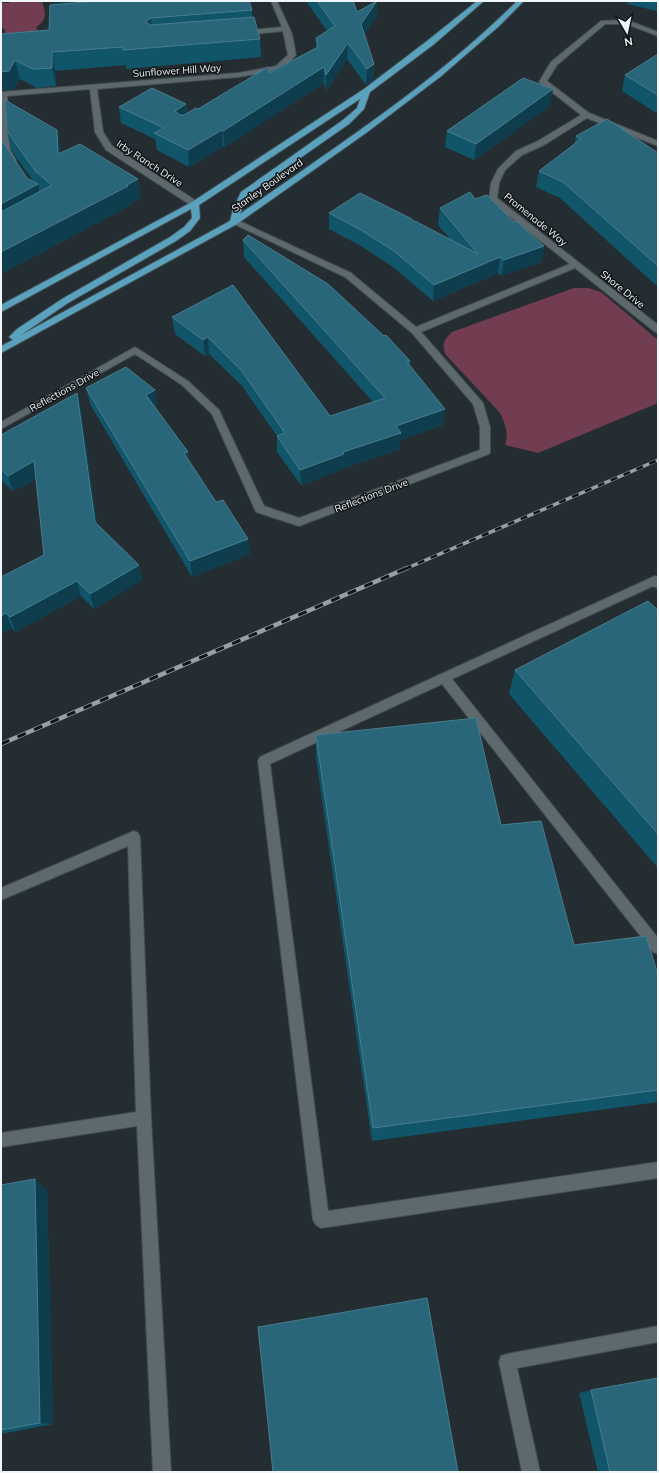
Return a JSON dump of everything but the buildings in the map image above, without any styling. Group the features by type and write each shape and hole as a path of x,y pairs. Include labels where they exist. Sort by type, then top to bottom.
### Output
{"main road":[{"name":"Stanley Boulevard","path":"1,309 195,204 367,91 430,43 481,1"},
{"name":"Stanley Boulevard","path":"1,349 234,222 363,131 437,75 496,26 521,1"},
{"path":"234,222 237,209 244,194 346,122 360,109 367,91"},
{"path":"1,349 20,331 65,301 173,239 187,229 196,218 195,204"}],"street":[{"name":"Sunflower Hill Way","path":"2,94 93,86 238,78 278,68 292,55 286,29 274,1"},
{"path":"657,32 627,22 603,22 554,64 543,82 586,115 658,144"},
{"path":"239,33 286,29"},
{"name":"Irby Ranch Drive","path":"93,86 99,132 109,148 195,204"},
{"path":"2,94 6,150 18,169"},
{"name":"Promenade Way","path":"575,265 493,198 495,183 502,169 519,153 541,143 586,115"},
{"name":"Reflections Drive","path":"1,426 135,350 185,384 216,412 260,509 299,522 485,452 485,427 478,403 415,331 348,275 234,222"},
{"path":"415,331 575,265"},
{"name":"Shore Drive","path":"575,265 658,330"},
{"path":"658,584 655,580 264,762 321,1220 658,1170"},
{"path":"444,678 658,948"},
{"path":"1,894 134,837 144,1118 162,1472"},
{"path":"1,1140 144,1118"},
{"path":"530,1472 507,1362 658,1334"}],"shaded area":[{"path":"15,1 43,1 45,16 40,25 36,27 39,33 5,36 5,30 1,26 1,3"},
{"path":"574,288 588,288 601,292 658,340 658,403 538,453 505,445 507,437 506,429 500,413 446,355 444,342 452,332"}],"railway":[{"path":"405,569 658,460"},
{"path":"1,744 407,568"}]}
